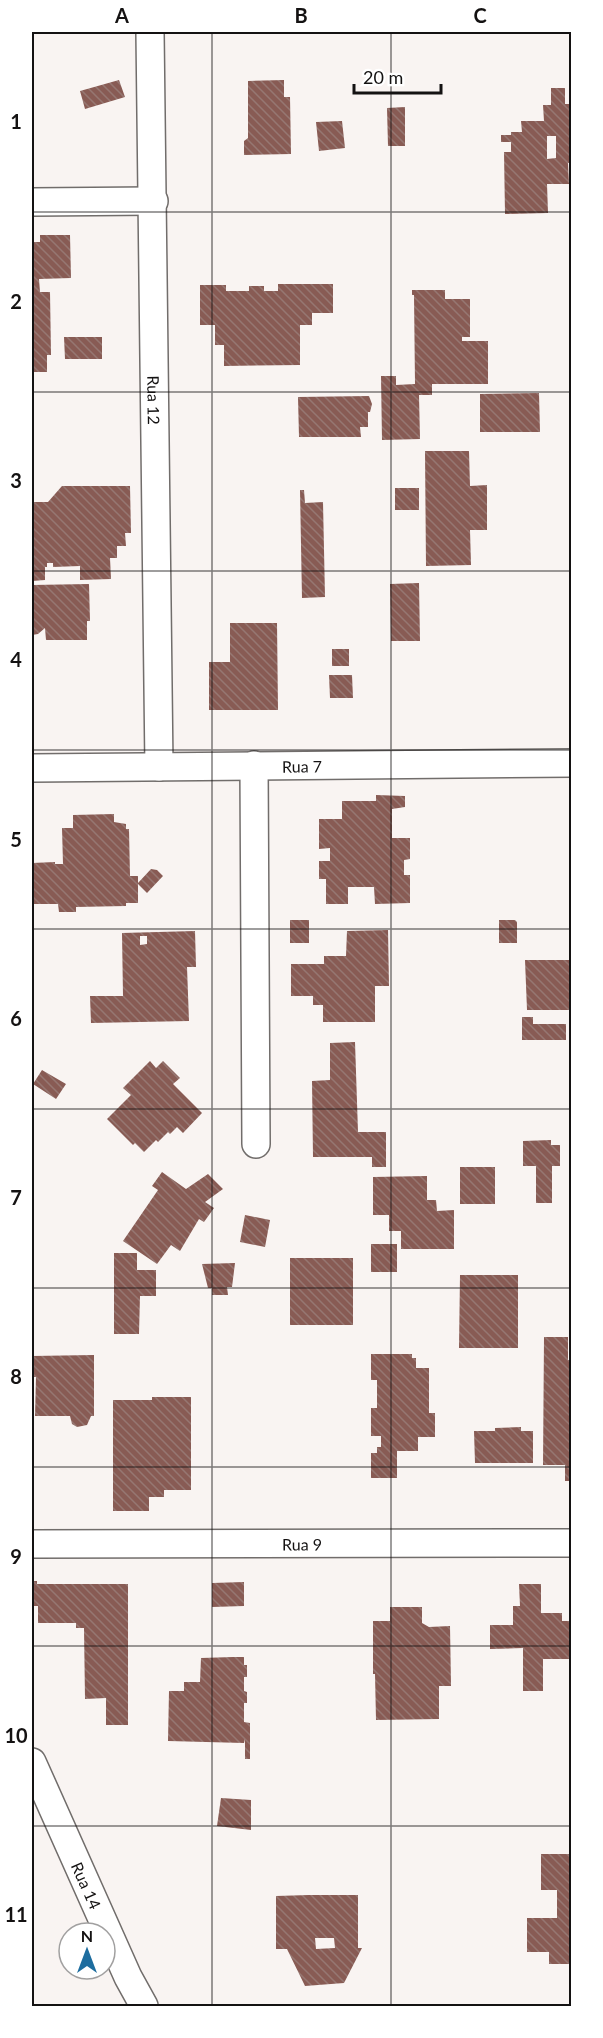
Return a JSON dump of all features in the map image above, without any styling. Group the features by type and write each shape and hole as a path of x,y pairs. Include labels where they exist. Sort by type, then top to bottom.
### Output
{"street":[{"name":"Rua 12","path":"150,32 154,201 159,767"},
{"path":"32,202 154,201"},
{"name":"Rua 7","path":"32,768 572,763"},
{"path":"254,765 256,1144"},
{"name":"Rua 9","path":"32,1544 572,1543"},
{"name":"Rua 14","path":"32,1762 128,1977 144,2007"}],"building":[{"path":"119,80 125,97 85,109 80,91"},
{"path":"284,80 284,97 290,97 291,154 244,155 244,141 248,138 248,81"},
{"path":"551,88 565,88 565,104 572,104 572,163 568,163 569,184 547,184 548,213 505,214 504,152 511,152 511,142 501,142 501,135 522,132 521,121 544,121 543,105 551,105","holes":["547,136 556,136 556,158 547,159"]},
{"path":"405,107 405,146 388,146 387,108"},
{"path":"342,121 345,148 319,151 316,122"},
{"path":"40,235 70,235 71,278 39,279 40,292 50,292 51,355 47,355 47,372 32,372 32,242 40,242"},
{"path":"278,284 333,284 333,313 312,313 312,325 300,325 300,365 224,366 224,345 215,345 215,325 200,325 200,285 226,285 226,291 249,291 249,286 264,286 264,291 278,291"},
{"path":"412,290 445,290 445,299 470,299 470,337 462,337 462,341 488,341 488,384 432,384 432,395 419,395 420,439 382,440 381,376 396,376 396,385 415,384 414,295 412,295"},
{"path":"64,337 102,337 102,359 65,359"},
{"path":"539,393 540,432 480,432 480,394"},
{"path":"369,396 372,404 368,412 368,427 360,427 361,437 299,437 298,397"},
{"path":"425,451 469,451 470,486 487,485 487,530 470,530 471,565 426,566"},
{"path":"62,486 130,486 131,533 125,533 126,546 117,546 117,558 110,558 111,579 80,580 80,566 53,567 53,563 47,563 45,580 32,581 32,502 48,502"},
{"path":"395,488 419,488 419,510 395,510"},
{"path":"300,490 304,490 305,503 323,502 325,597 302,598"},
{"path":"419,583 420,641 391,641 390,584"},
{"path":"89,584 90,621 87,621 87,640 46,640 45,628 38,634 32,635 32,585"},
{"path":"230,623 277,623 278,710 209,710 209,662 230,662"},
{"path":"332,649 349,649 349,666 332,666"},
{"path":"329,675 352,675 353,698 330,698"},
{"path":"376,795 405,796 405,807 392,809 392,838 410,838 410,859 404,860 404,875 410,875 410,903 375,904 374,887 348,887 348,904 326,904 326,879 319,879 319,861 330,861 330,848 319,849 319,819 342,819 342,801 376,801"},
{"path":"114,814 114,822 126,824 126,829 129,829 130,876 138,876 138,883 151,869 157,870 163,876 147,893 138,884 138,903 126,903 126,906 76,907 76,912 59,912 58,904 32,904 32,863 63,864 62,828 73,828 73,815"},
{"path":"290,920 309,920 309,943 290,943"},
{"path":"499,920 517,922 517,943 499,943"},
{"path":"388,930 389,986 375,986 375,1022 323,1022 323,1005 313,1005 313,996 291,996 291,964 324,964 324,956 346,956 347,931"},
{"path":"195,931 196,967 187,967 189,1021 91,1023 90,996 123,996 122,933","holes":["140,936 147,936 147,944 140,945"]},
{"path":"525,960 572,960 572,1010 527,1010"},
{"path":"522,1017 533,1017 533,1024 566,1024 566,1040 522,1040"},
{"path":"355,1042 358,1132 386,1132 386,1167 372,1167 372,1157 313,1157 312,1081 330,1080 330,1043"},
{"path":"150,1061 156,1068 163,1061 180,1078 173,1084 202,1113 183,1133 177,1127 158,1142 156,1140 144,1152 135,1143 133,1145 107,1119 131,1095 123,1088"},
{"path":"42,1070 66,1084 56,1099 33,1084"},
{"path":"551,1140 551,1145 560,1145 560,1166 552,1166 552,1203 536,1203 536,1166 523,1166 523,1141"},
{"path":"460,1167 495,1167 495,1204 460,1204"},
{"path":"162,1172 186,1189 208,1174 223,1189 205,1202 214,1208 204,1222 199,1219 180,1251 171,1245 157,1264 123,1241 158,1190 152,1186"},
{"path":"427,1176 427,1200 436,1200 437,1211 454,1210 454,1249 401,1249 401,1231 389,1231 389,1215 373,1215 373,1177"},
{"path":"245,1215 270,1220 265,1247 240,1242"},
{"path":"371,1244 397,1244 397,1272 371,1272"},
{"path":"114,1253 137,1253 137,1270 156,1270 156,1296 140,1296 139,1334 114,1334"},
{"path":"290,1258 353,1258 353,1325 290,1325"},
{"path":"235,1263 232,1287 227,1287 228,1295 212,1295 212,1288 208,1288 202,1264"},
{"path":"460,1275 518,1275 518,1348 459,1348"},
{"path":"544,1337 568,1337 568,1360 572,1360 572,1481 565,1481 565,1465 543,1465"},
{"path":"371,1354 412,1354 412,1358 416,1358 416,1368 429,1368 429,1413 435,1413 435,1437 418,1437 418,1451 397,1451 397,1478 371,1478 371,1453 377,1453 377,1447 381,1447 381,1436 371,1436 371,1408 377,1408 377,1380 371,1380"},
{"path":"94,1355 94,1416 91,1416 87,1425 77,1427 72,1424 70,1416 35,1416 36,1377 32,1377 32,1356"},
{"path":"152,1397 191,1397 191,1490 164,1490 164,1497 149,1497 149,1511 113,1511 113,1400 152,1400"},
{"path":"521,1427 521,1431 533,1431 533,1463 475,1463 474,1431"},
{"path":"32,1581 37,1581 37,1584 128,1584 128,1725 106,1725 106,1698 85,1699 84,1628 76,1628 76,1623 38,1623 38,1606 32,1606"},
{"path":"244,1582 244,1606 212,1607 212,1583"},
{"path":"519,1584 541,1584 541,1613 562,1613 562,1621 572,1621 572,1659 543,1659 543,1691 523,1691 523,1648 490,1649 490,1625 513,1625 513,1606 520,1606"},
{"path":"390,1607 422,1607 422,1623 429,1627 450,1626 451,1686 439,1686 439,1719 376,1720 373,1621 390,1621"},
{"path":"244,1657 244,1665 247,1665 244,1691 247,1692 247,1703 244,1703 244,1722 250,1723 250,1759 245,1759 245,1739 244,1743 168,1741 169,1691 184,1691 184,1682 200,1682 201,1658"},
{"path":"221,1798 251,1800 251,1830 217,1826"},
{"path":"541,1854 572,1854 572,1964 549,1964 549,1952 527,1952 527,1918 557,1918 557,1890 541,1890"},
{"path":"358,1895 358,1948 362,1948 344,1983 305,1986 287,1949 276,1949 276,1896","holes":["315,1938 334,1938 335,1948 316,1949"]}]}
